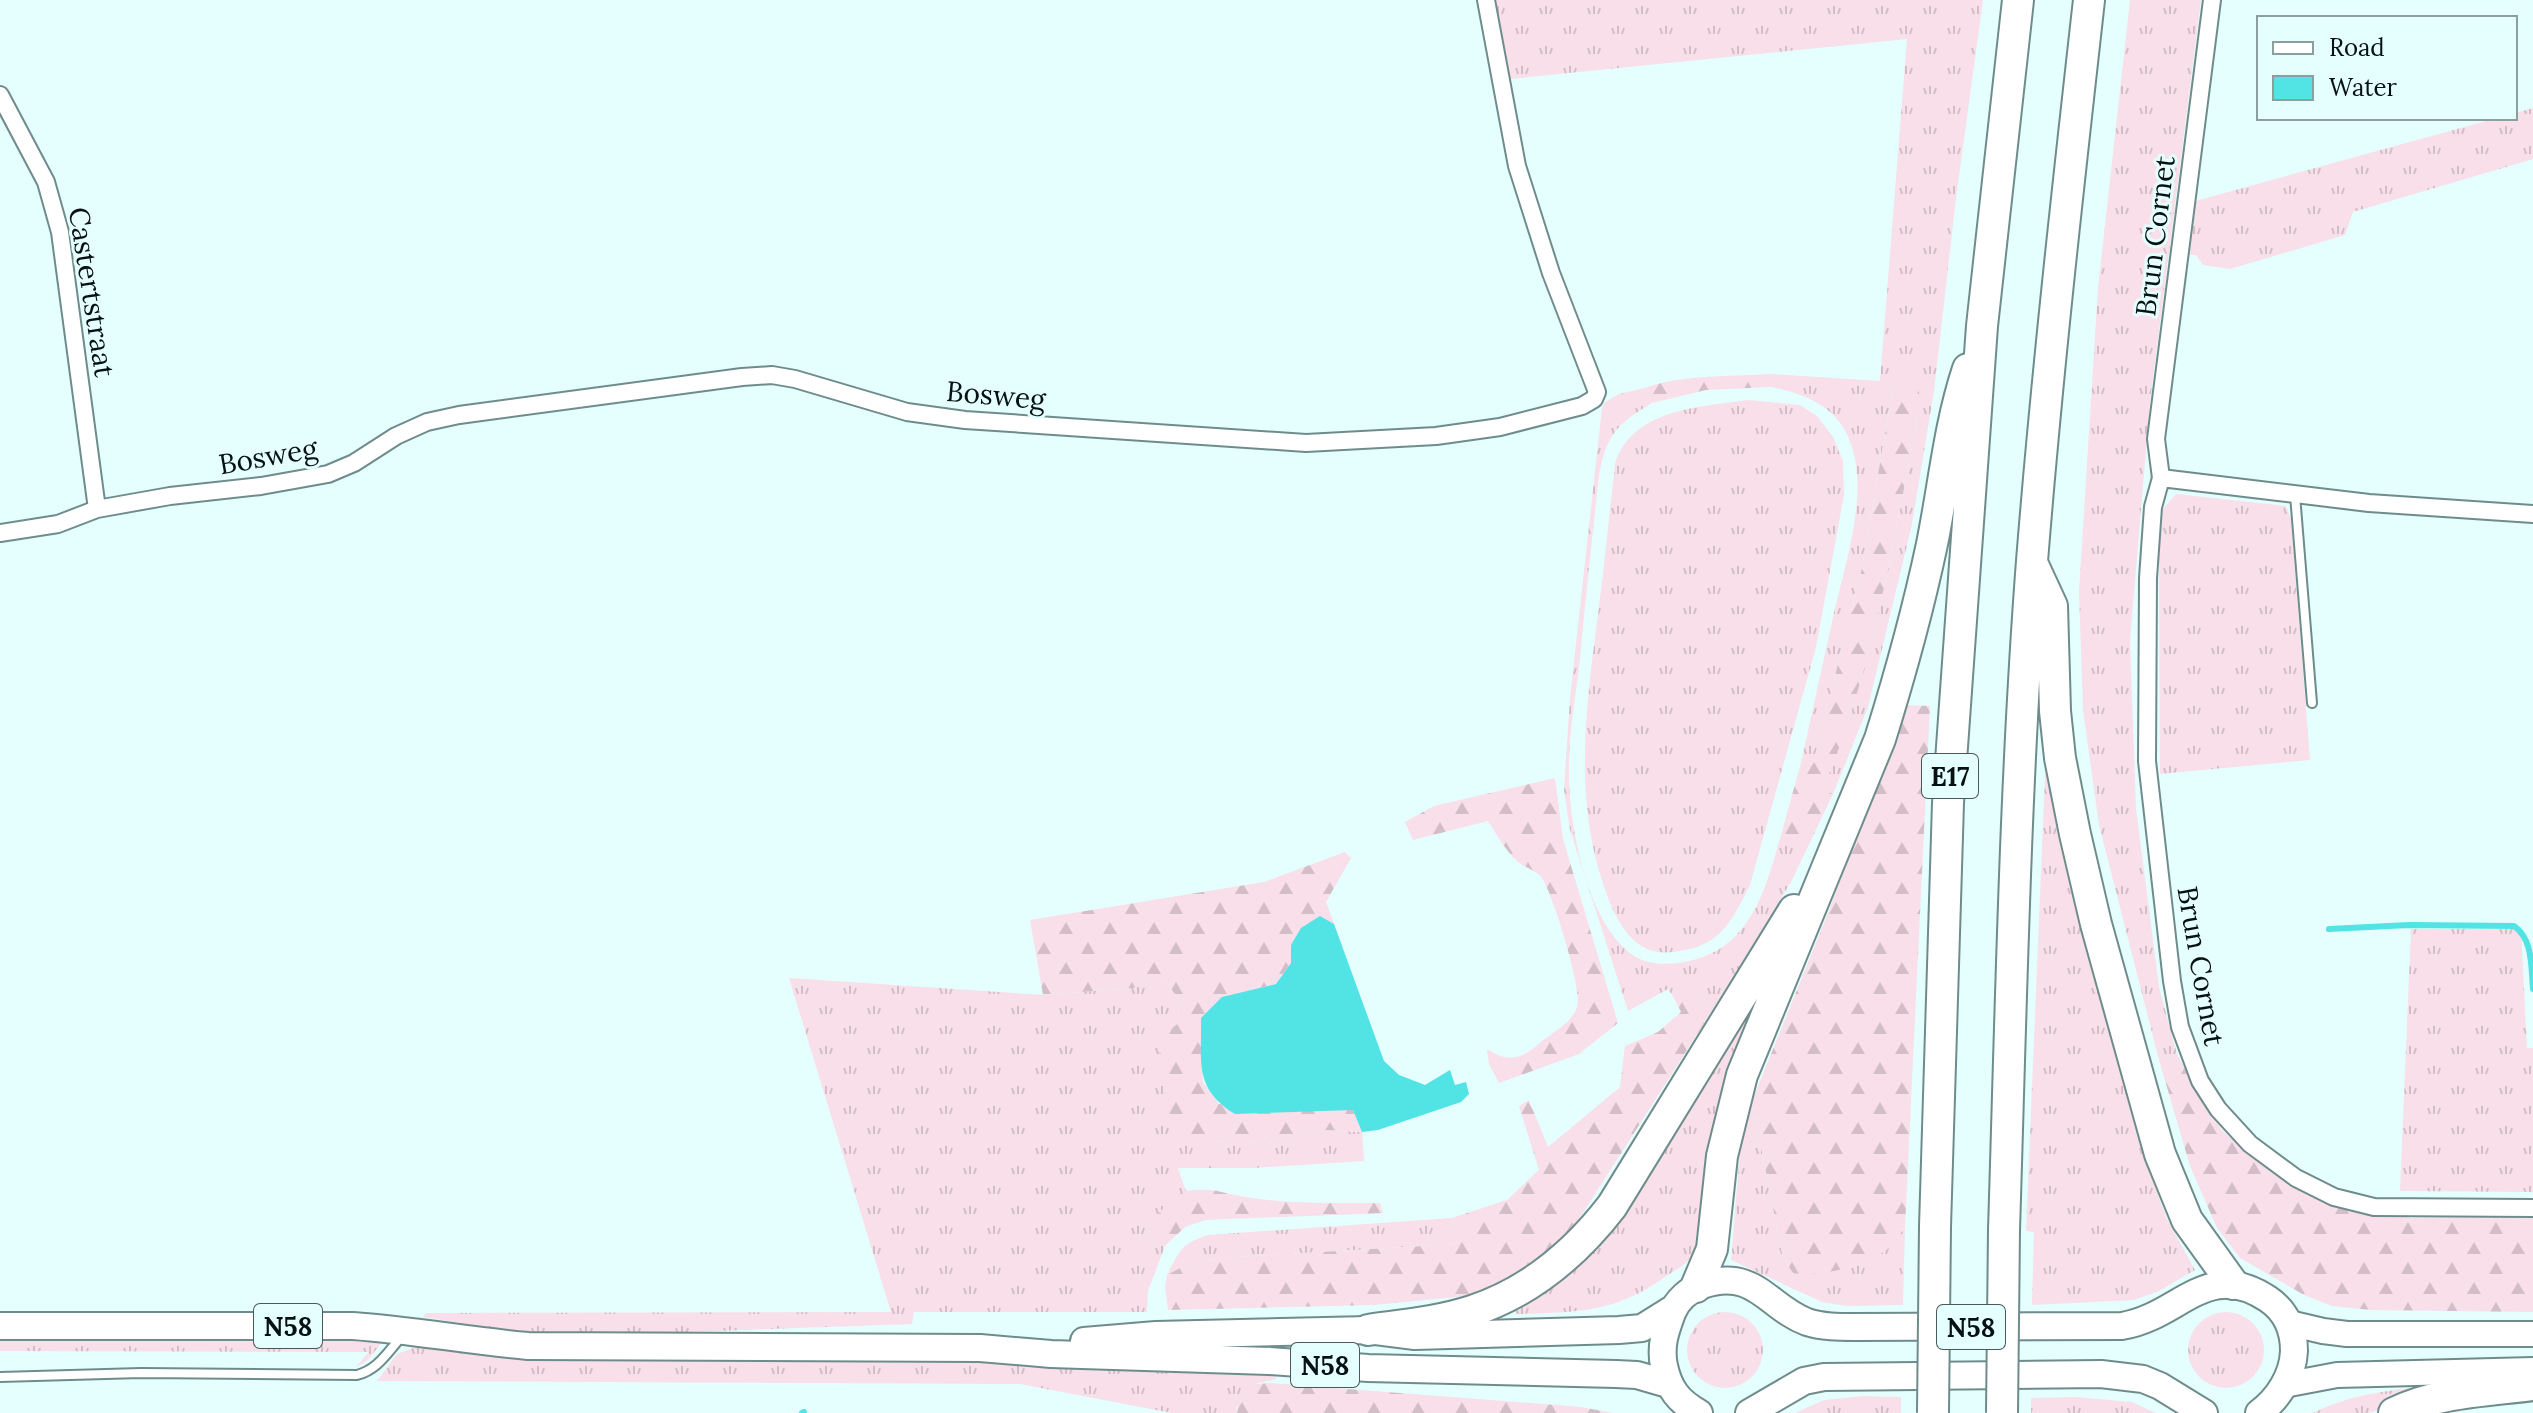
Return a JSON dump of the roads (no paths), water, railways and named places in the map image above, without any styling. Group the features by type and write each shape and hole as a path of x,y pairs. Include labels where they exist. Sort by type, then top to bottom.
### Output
{"highway":[{"name":"E17","path":"1933,1413 1935,1227 1948,803 1982,326 2018,0"},
{"name":"E17","path":"2002,1413 2004,1230 2016,834 2032,563 2054,310 2089,0"},
{"path":"1696,1287 1712,1249 1722,1156 1733,1103 1758,1033 1880,739 1906,651 1931,546 1955,409 1982,326"},
{"path":"2032,563 2052,606 2055,711 2060,758 2075,834 2096,924 2160,1154 2187,1220 2233,1284"},
{"path":"1368,1330 1430,1321 1491,1304 1548,1271 1589,1236 1621,1192 1837,839"},
{"path":"2394,1413 2439,1398 2533,1385"}],"main road":[{"name":"N58","path":"980,1348 1368,1368 1637,1375 1668,1384 1661,1351 1674,1308 1696,1287 1720,1281 1745,1284 1766,1293 1798,1318 1827,1326 2097,1327 2136,1324 2162,1313 2201,1289 2233,1284"},
{"path":"2233,1284 2249,1288 2269,1300 2281,1310 2289,1323 2294,1351 2284,1385 2269,1406 2259,1413"},
{"name":"N58","path":"0,1326 397,1329 528,1346 980,1348 1156,1335 1368,1330 1415,1336 1619,1330 1642,1328 1674,1308"},
{"path":"2289,1323 2347,1334 2533,1334"},
{"path":"2284,1385 2337,1375 2533,1370"},
{"name":"N58","path":"1749,1413 1804,1381 1824,1377 2086,1374 2143,1379 2204,1413"},
{"path":"1668,1384 1677,1397 1699,1413"}],"street":[{"name":"Bosweg","path":"0,533 58,524 97,509 328,474 427,422 459,415 742,377 772,375 795,379 907,412 965,420 1306,443 1436,436 1500,427 1582,406 1594,399 1597,392 1551,273 1517,166 1486,0"},
{"name":"Brun Cornet","path":"2212,0 2156,439 2161,478 2153,507 2148,578 2147,761 2180,1027 2200,1081 2227,1120 2257,1151 2288,1174 2334,1197 2374,1207 2533,1208"},
{"name":"Castertstraat","path":"0,95 46,182 60,232 97,509"},
{"path":"2161,478 2369,503 2533,514"}],"lane":[{"path":"2295,495 2312,703"},
{"path":"0,1377 141,1373 357,1375 369,1372 397,1342 397,1329"}],"water":[{"path":"1320,916 1334,924 1384,1061 1399,1075 1425,1085 1450,1070 1455,1085 1466,1082 1469,1094 1461,1102 1378,1130 1362,1132 1353,1110 1235,1114 1212,1094 1206,1084 1201,1061 1201,1018 1222,997 1276,984 1291,963 1291,945 1301,928"}],"waterway":[{"path":"2329,929 2409,925 2514,926 2528,946 2533,989"}]}
